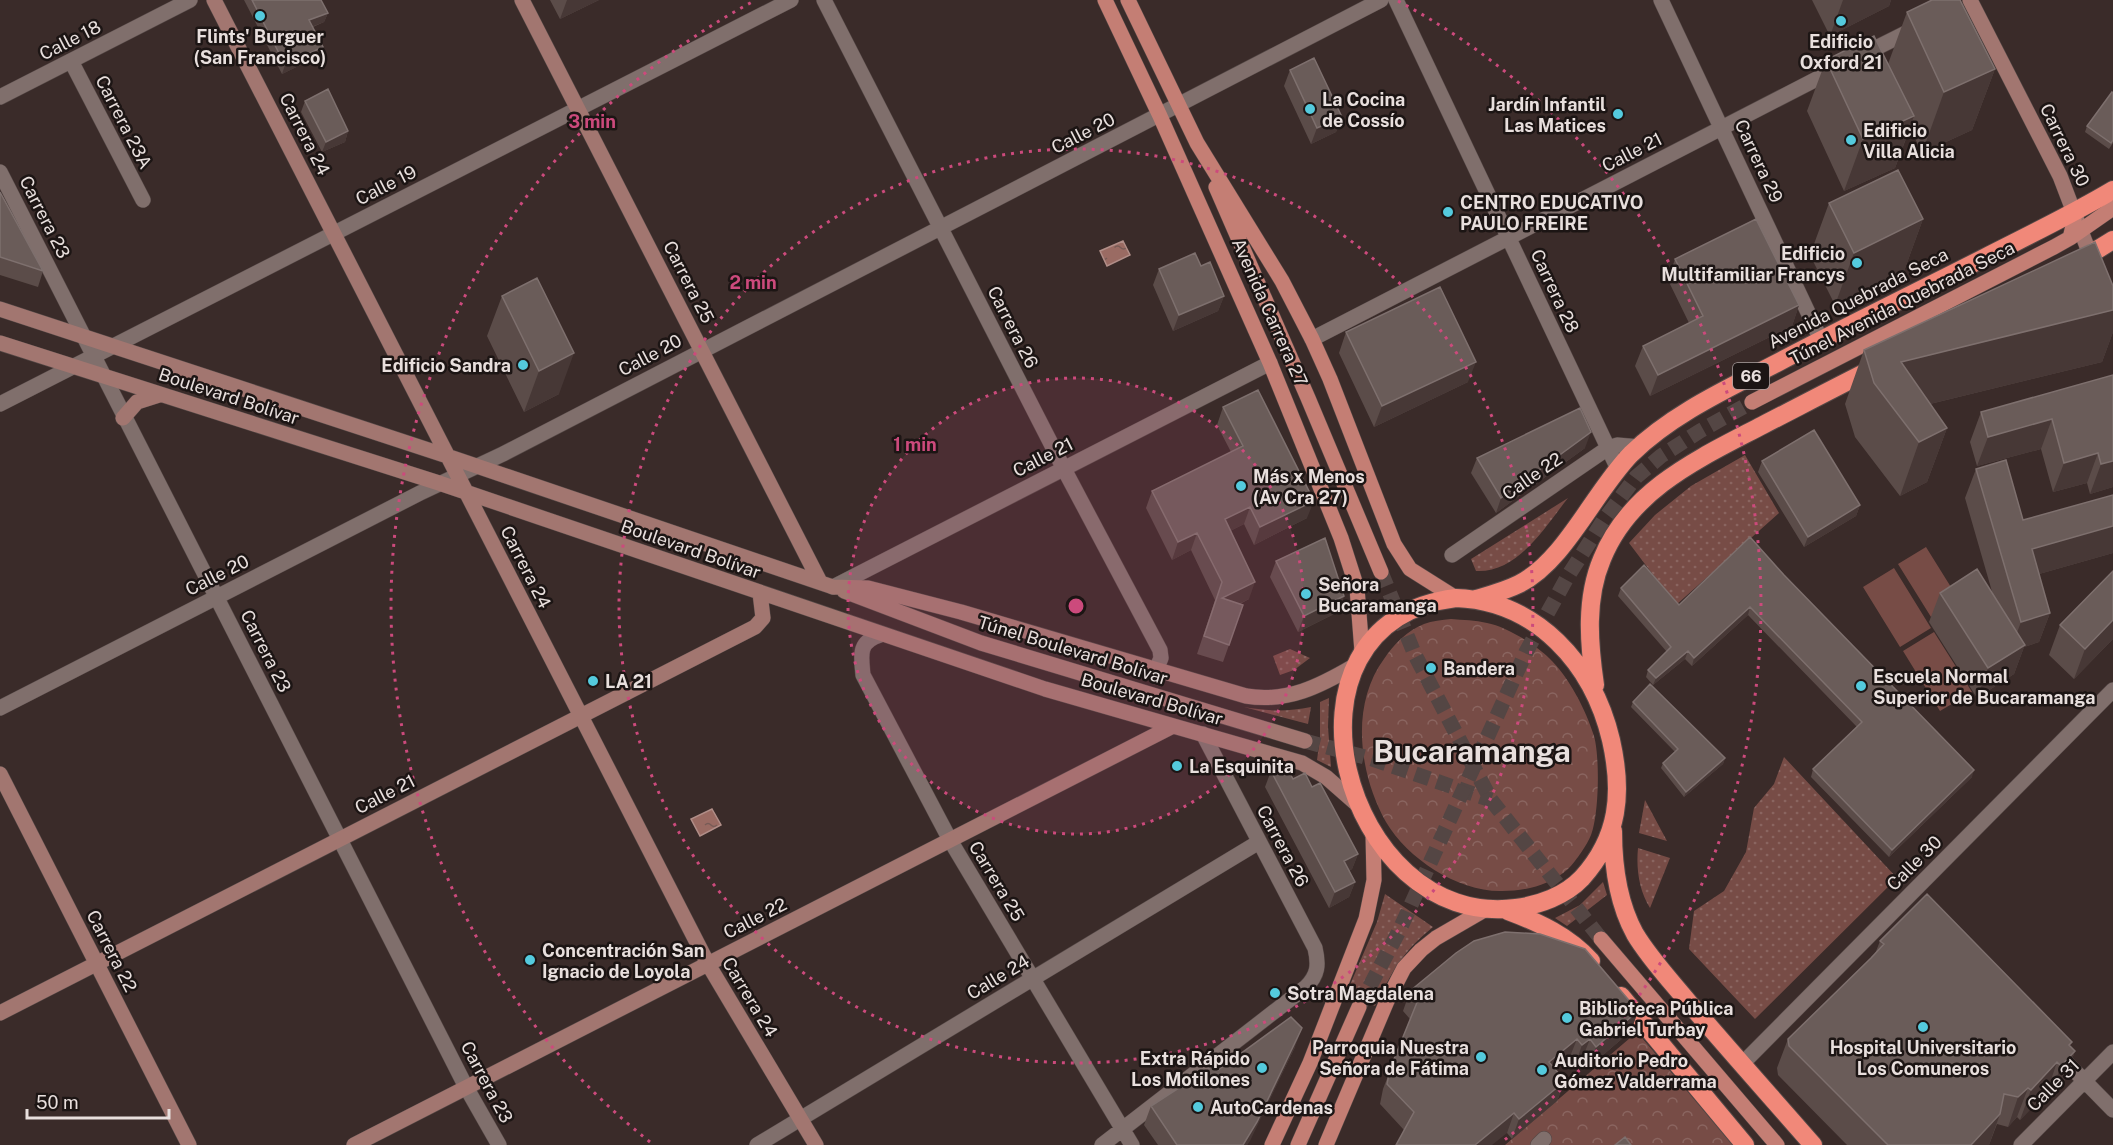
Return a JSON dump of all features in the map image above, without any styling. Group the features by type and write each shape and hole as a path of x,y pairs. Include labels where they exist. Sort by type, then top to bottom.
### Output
{"highway":[{"name":"Avenida Quebrada Seca","path":"1476,599 1520,583 1548,561 1618,469 1640,447 1676,419 1821,339 2074,212 2113,190"},
{"path":"2068,267 2113,240"},
{"path":"1596,695 1591,658 1591,606 1600,561 1626,517 1649,493 1672,475 1707,454 1894,357"},
{"path":"1745,1145 1605,977 1574,944 1533,921 1457,902 1428,888 1395,861 1373,834 1348,777 1342,739 1349,686 1358,659 1378,633 1399,617 1436,600 1476,599 1526,619 1546,632 1566,650 1582,670 1596,695 1606,720 1614,756 1618,792 1613,829 1613,856 1618,884 1635,933 1656,962 1813,1145"},
{"path":"1495,910 1531,906 1556,896 1579,881 1596,862 1613,829"}],"main road":[{"name":"Avenida Carrera 27","path":"1104,0 1160,116 1270,363 1352,566 1357,588 1358,659"},
{"name":"Avenida Carrera 27","path":"1128,0 1197,143 1282,280 1312,339 1330,378 1394,544 1410,569 1456,598"},
{"path":"1197,143 1381,572"},
{"name":"Túnel Avenida Quebrada Seca","path":"1752,402 2024,263 2075,234 2113,208"},
{"path":"2074,212 2075,234"},
{"path":"1272,1145 1310,1063 1366,919 1374,880 1373,834"},
{"path":"1326,1145 1383,1011 1404,968 1436,938 1495,910"},
{"path":"1601,939 1777,1145"},
{"path":"1298,1145 1359,1007"}],"street":[{"name":"Calle 18","path":"0,97 190,0"},
{"name":"Carrera 24","path":"214,0 708,964 816,1145"},
{"name":"Carrera 25","path":"522,0 701,350 827,584"},
{"name":"Calle 19","path":"0,404 791,0"},
{"name":"Carrera 26","path":"824,0 1064,469 1160,650 1161,658 1156,670"},
{"name":"Calle 20","path":"0,708 1160,116 1382,0"},
{"name":"Carrera 28","path":"1396,0 1618,469"},
{"name":"Carrera 29","path":"1661,0 1821,339"},
{"name":"Carrera 30","path":"1966,2 2055,166 2074,212"},
{"name":"Calle 21","path":"1312,339 1928,21"},
{"name":"Carrera 23A","path":"71,61 143,200"},
{"name":"Carrera 23","path":"0,172 123,418 217,597 466,1087 499,1145"},
{"path":"2075,234 2090,255 2099,279"},
{"name":"Boulevard Bolívar","path":"0,309 827,584 868,588 942,607 1246,696 1272,699 1298,694 1332,680 1358,659"},
{"name":"Boulevard Bolívar","path":"0,343 439,483 880,635 1045,689 1311,767 1335,783 1359,806"},
{"name":"Calle 21","path":"827,584 1064,469 1270,363"},
{"path":"123,418 136,402 159,395"},
{"path":"1608,448 1617,445 1640,447"},
{"name":"Calle 22","path":"1452,555 1608,448"},
{"name":"Túnel Boulevard Bolívar","path":"827,584 981,643 1305,741"},
{"name":"Calle 21","path":"0,1013 755,627 763,618 760,593"},
{"name":"Carrera 25","path":"880,635 870,638 865,643 861,657 863,675 950,840 1132,1145"},
{"name":"Calle 30","path":"1742,1064 1910,903 2110,699"},
{"name":"Calle 22","path":"354,1145 1173,726"},
{"name":"Carrera 26","path":"1122,1130 1306,987 1315,979 1318,968 1315,948 1203,734"},
{"name":"Carrera 22","path":"0,774 189,1145"},
{"name":"Calle 24","path":"757,1145 1259,842"},
{"path":"2044,1040 2113,1110"},
{"name":"Calle 31","path":"2021,1145 2113,1052"},
{"path":"1102,1145 1122,1130"}],"green space":[{"path":"1745,455 1779,513 1676,605 1629,543 1655,515 1691,486"},
{"path":"1568,498 1540,534 1518,556 1505,565 1491,570 1476,571 1471,559"},
{"path":"1926,547 1959,600 1931,617 1898,564"},
{"path":"1894,568 1931,628 1900,647 1863,587"},
{"path":"1451,619 1494,625 1520,637 1543,653 1570,684 1582,705 1594,736 1598,786 1596,814 1591,835 1581,853 1568,869 1561,875 1537,886 1511,891 1485,890 1468,886 1436,871 1407,849 1395,836 1377,803 1370,783 1362,740 1366,697 1373,677 1396,643 1407,634 1424,624"},
{"path":"1934,632 1972,692 1940,711 1903,651"},
{"path":"1290,649 1310,658 1294,670 1280,675 1273,656"},
{"path":"1329,698 1328,727 1331,767 1317,760 1320,738 1320,702"},
{"path":"1244,707 1294,710 1311,707 1308,724"},
{"path":"1784,757 1897,878 1755,1019 1689,949 1694,911 1724,891 1746,852 1754,808 1774,784"},
{"path":"1645,800 1667,841 1639,833"},
{"path":"1638,848 1670,858 1650,908 1639,879"},
{"path":"1603,882 1607,895 1567,926 1555,918 1580,905"},
{"path":"1385,894 1433,927 1413,945 1399,963 1375,1006 1346,994 1377,922"},
{"path":"1637,1032 1733,1145 1505,1145"}],"water":[{"path":"1123,241 1130,255 1107,266 1100,251"},
{"path":"712,809 721,825 700,836 691,819"}],"building":[{"path":"252,0 321,0 328,13 309,20 323,47 285,65"},
{"path":"1932,0 1960,0 1995,69 1944,92 1907,12"},
{"path":"1874,36 1914,116 1863,139 1826,60"},
{"path":"1314,58 1342,117 1317,128 1290,70"},
{"path":"328,89 348,131 326,142 305,101"},
{"path":"2112,92 2113,140 2111,143 2087,126"},
{"path":"1898,170 1923,219 1854,253 1829,203"},
{"path":"0,192 43,271 0,257"},
{"path":"1756,219 1799,305 1658,375 1643,346 1703,316 1675,259"},
{"path":"2095,242 2113,286 2113,310 1901,362 1947,428 1919,442 1874,383 1864,350"},
{"path":"1195,253 1201,266 1210,262 1224,296 1179,315 1159,269"},
{"path":"537,278 574,353 539,371 502,296"},
{"path":"1440,287 1476,362 1382,406 1346,332"},
{"path":"2113,375 2113,461 2101,464 2098,453 2064,463 2052,419 1988,437 1981,412"},
{"path":"1258,390 1314,501 1260,527 1250,507 1225,519 1255,582 1222,598 1243,605 1229,645 1204,636 1222,582 1197,533 1178,542 1152,491 1243,446 1223,407"},
{"path":"1580,408 1591,432 1501,498 1477,458"},
{"path":"1814,430 1860,505 1808,537 1762,461"},
{"path":"2006,460 2023,520 2113,495 2113,526 2032,549 2050,613 2021,622 1976,469"},
{"path":"1750,537 1784,575 1974,770 1892,850 1813,769 1862,722 1750,607 1694,658 1688,651 1656,678 1648,670 1671,647 1621,588 1644,565 1679,605"},
{"name":"Señora Bucaramanga","path":"1325,538 1344,596 1304,616 1276,561"},
{"path":"1977,569 2025,645 1988,668 1940,593"},
{"path":"2113,571 2113,620 2085,649 2060,625"},
{"path":"1650,684 1725,758 1686,792 1663,763 1678,749 1633,702"},
{"path":"1285,764 1293,779 1305,773 1312,787 1320,783 1358,854 1344,861 1355,882 1335,892 1271,771"},
{"name":"Hospital Universitario Los Comuneros","path":"1927,894 2072,1042 2069,1045 2075,1051 2061,1066 2057,1062 2031,1090 2028,1088 2018,1097 2004,1094 2000,1114 1971,1145 1888,1145 1789,1046 1788,1039 1871,958 1884,944 1880,941"},
{"path":"1505,932 1540,934 1585,949 1638,1011 1596,1047 1590,1039 1582,1045 1577,1039 1549,1062 1565,1081 1519,1119 1514,1113 1475,1145 1396,1145 1414,1112 1387,1084 1390,1069 1418,1000 1410,991 1474,941"},
{"path":"1291,1017 1302,1028 1257,1122 1243,1145 1177,1145 1151,1106 1214,1065 1218,1070"},
{"path":"1625,1137 1631,1145 1615,1145"}],"tunnel":[{"path":"1359,1007 1400,929 1526,652 1568,576 1603,521 1636,477 1661,456 1752,402"},
{"path":"1381,572 1415,655 1491,800 1601,939"},
{"path":"1305,741 1372,759 1491,800"}],"place":[{"name":"Flints' Burguer (San Francisco)","path":"260,16"},
{"name":"Edificio Oxford 21","path":"1841,21"},
{"name":"La Cocina de Cossío","path":"1310,109"},
{"name":"Jardín Infantil Las Matices","path":"1618,114"},
{"name":"Edificio Villa Alicia","path":"1851,140"},
{"name":"CENTRO EDUCATIVO PAULO FREIRE","path":"1448,212"},
{"name":"Edificio Multifamiliar Francys","path":"1857,263"},
{"name":"Edificio Sandra","path":"523,365"},
{"name":"Más x Menos (Av Cra 27)","path":"1241,486"},
{"name":"Señora Bucaramanga","path":"1306,594"},
{"name":"Bandera","path":"1431,668"},
{"name":"LA 21","path":"593,681"},
{"name":"Escuela Normal Superior de Bucaramanga","path":"1861,686"},
{"name":"La Esquinita","path":"1177,766"},
{"name":"Concentración San Ignacio de Loyola","path":"530,960"},
{"name":"Sotra Magdalena","path":"1275,993"},
{"name":"Biblioteca Pública Gabriel Turbay","path":"1567,1018"},
{"name":"Hospital Universitario Los Comuneros","path":"1923,1027"},
{"name":"Parroquia Nuestra Señora de Fátima","path":"1481,1057"},
{"name":"Extra Rápido Los Motilones","path":"1262,1068"},
{"name":"Auditorio Pedro Gómez Valderrama","path":"1542,1070"},
{"name":"AutoCardenas","path":"1198,1107"}],"district":[{"name":"Bucaramanga","path":"1472,751"}]}
